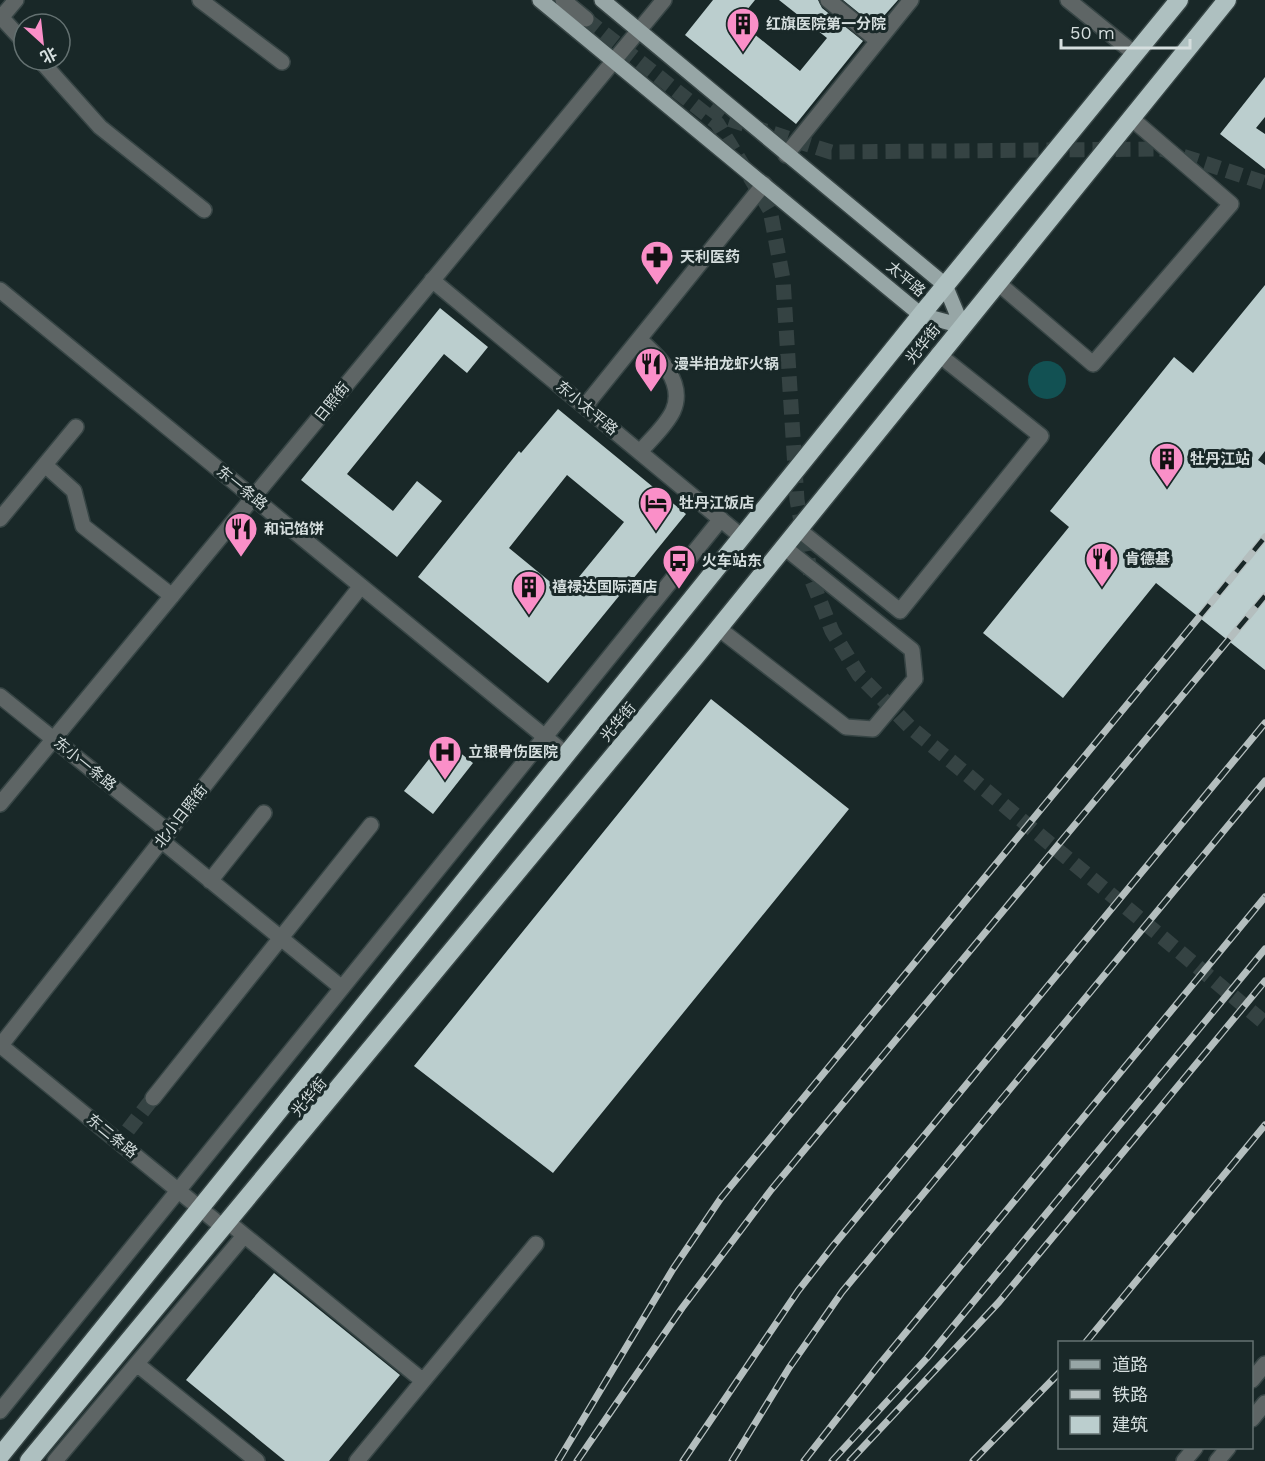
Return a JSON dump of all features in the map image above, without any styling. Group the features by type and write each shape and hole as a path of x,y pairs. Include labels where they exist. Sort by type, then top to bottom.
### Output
{"highway":[{"name":"光华街","path":"0,1456 945,285 1179,0"},
{"name":"光华街","path":"29,1461 718,628 1227,0"}],"main road":[{"name":"太平路","path":"540,0 921,315 962,326"},
{"name":"太平路","path":"602,0 945,285 962,326"}],"street":[{"path":"12,29 1,18 16,0"},
{"path":"200,0 282,62"},
{"path":"563,0 589,17 575,0"},
{"name":"日照街","path":"0,804 664,0"},
{"path":"828,0 878,41"},
{"path":"786,154 911,0"},
{"path":"1068,0 1135,54"},
{"path":"51,72 100,127 204,210"},
{"path":"998,283 1093,364 1231,204 1131,118"},
{"path":"585,406 764,184"},
{"name":"东小太平路","path":"432,280 742,537"},
{"name":"东一条路","path":"0,290 567,755"},
{"path":"639,339 671,372 675,395 673,411 640,452"},
{"path":"798,530 900,612 1041,436 938,354"},
{"path":"0,519 76,427"},
{"path":"45,465 74,491 83,525 172,596"},
{"path":"0,1411 721,519"},
{"path":"718,628 846,727 873,729 915,679 912,650 783,547"},
{"name":"北小日照街","path":"0,1045 360,586"},
{"name":"东小一条路","path":"0,696 54,739 165,837 210,881 342,988"},
{"path":"210,881 264,813"},
{"path":"153,1098 371,825"},
{"name":"东二条路","path":"0,1045 199,1208 243,1237 423,1380"},
{"path":"55,1461 138,1365 243,1237"},
{"path":"357,1461 536,1244"},
{"path":"1253,1378 1265,1364"},
{"path":"138,1365 257,1461"},
{"path":"1253,1417 1265,1403"},
{"path":"1184,1461 1194,1449"},
{"path":"1217,1461 1227,1449"}],"shaded area":[{"path":"1047,361 1061,366 1066,380 1061,394 1047,399 1033,394 1028,380 1033,366"}],"building":[{"name":"红旗医院第一分院","path":"713,0 755,0 738,21 800,71 827,38 779,0 818,0 822,8 863,41 796,124 685,35"},
{"path":"843,0 898,0 875,26"},
{"path":"1265,77 1265,117 1256,128 1265,134 1265,169 1220,134"},
{"name":"牡丹江站","path":"1265,285 1265,451 1258,460 1265,465 1265,670 1156,583 1063,698 983,633 1069,527 1050,511 1174,357 1193,373"},
{"path":"440,308 488,347 467,373 444,354 347,474 393,511 417,481 442,501 397,557 301,480"},
{"path":"558,409 686,514 548,683 418,577 519,451 521,453","holes":["567,475 624,522 565,594 509,548"]},
{"path":"711,699 849,809 553,1173 414,1066"},
{"path":"444,740 473,763 433,814 404,791"},
{"path":"274,1273 400,1375 329,1461 285,1461 186,1380"}],"tunnel":[{"path":"586,19 717,123 770,210 783,279 797,500 812,581 832,631 859,675 910,727 1265,1023"},
{"path":"710,108 722,117 831,152 1161,149 1265,183"},
{"path":"128,1130 153,1098"}],"railway":[{"path":"558,1461 673,1269 721,1198 1265,537"},
{"path":"577,1461 682,1308 771,1190 1265,596"},
{"path":"683,1461 798,1291 833,1246 1265,723"},
{"path":"732,1461 789,1368 842,1292 1265,781"},
{"path":"804,1461 879,1365 1265,897"},
{"path":"832,1461 927,1358 1265,949"},
{"path":"850,1461 999,1302 1265,981"},
{"path":"1087,1341 1265,1125"},
{"path":"973,1461 1058,1374"}],"place":[{"name":"红旗医院第一分院","path":"743,53"},
{"name":"天利医药","path":"657,286"},
{"name":"漫半拍龙虾火锅","path":"651,393"},
{"name":"牡丹江站","path":"1167,488"},
{"name":"牡丹江饭店","path":"656,532"},
{"name":"和记馅饼","path":"241,558"},
{"name":"肯德基","path":"1102,588"},
{"name":"火车站东","path":"679,590"},
{"name":"禧禄达国际酒店","path":"529,616"},
{"name":"立银骨伤医院","path":"445,781"}]}
